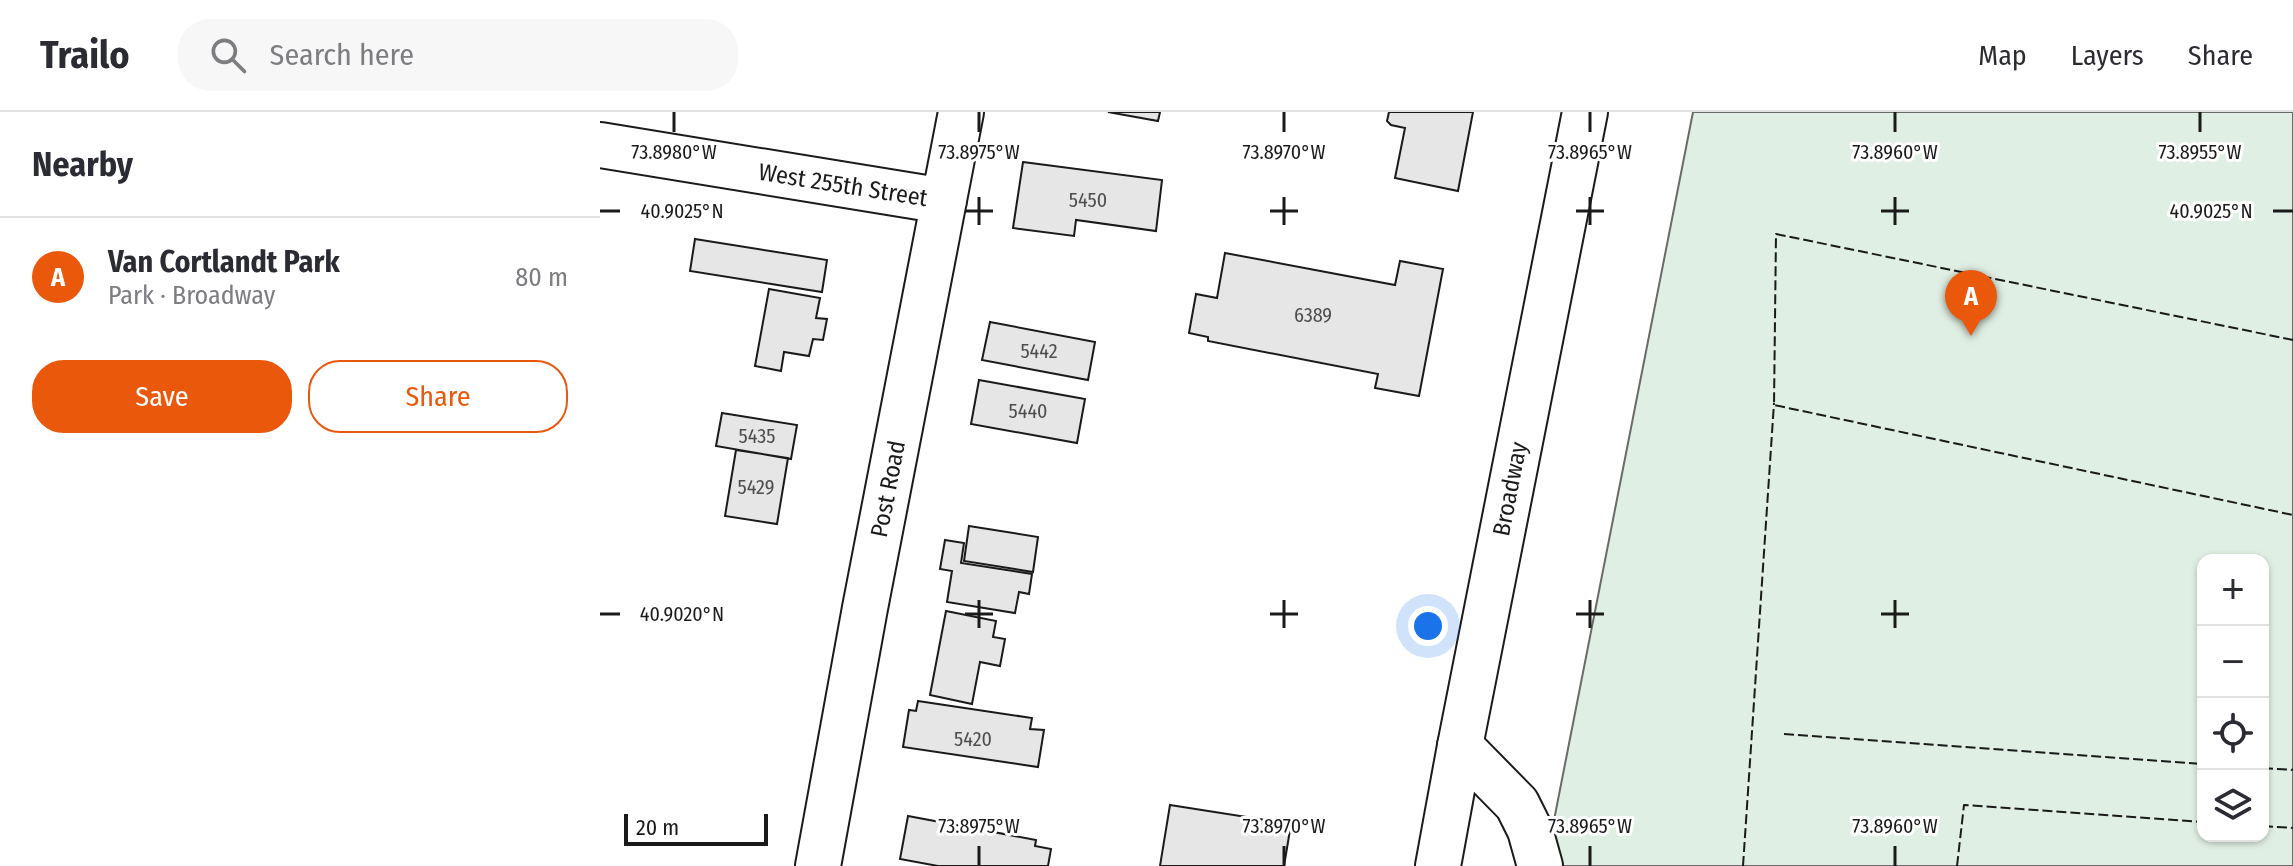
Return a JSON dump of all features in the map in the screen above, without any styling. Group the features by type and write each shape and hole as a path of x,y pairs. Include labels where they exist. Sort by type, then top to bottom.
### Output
{"main road":[{"name":"Post Road","path":"818,866 961,112"},
{"name":"Broadway","path":"1438,866 1585,112"},
{"name":"West 255th Street","path":"600,145 944,201"},
{"path":"1460,746 1517,804 1530,830 1540,866"}],"green space":[{"path":"1693,112 2293,112 2293,866 1545,866"}],"building":[{"path":"1108,112 1160,112 1158,121"},
{"path":"1389,112 1473,112 1458,191 1395,178 1405,128 1387,121"},
{"path":"1023,162 1162,180 1156,231 1076,220 1074,236 1013,228"},
{"path":"695,239 827,260 822,292 690,271"},
{"path":"1225,253 1395,285 1400,261 1443,269 1419,396 1375,388 1378,374 1208,341 1208,337 1189,333 1196,294 1217,298"},
{"path":"769,289 820,298 816,318 827,319 823,340 813,339 809,356 784,352 781,371 755,366"},
{"path":"990,322 1095,342 1088,380 982,360"},
{"path":"979,380 1085,399 1077,443 971,424"},
{"path":"722,413 797,425 791,459 716,446"},
{"path":"736,450 788,458 777,524 725,516"},
{"path":"969,526 1038,537 1033,572 964,561"},
{"path":"945,540 964,543 961,563 1032,574 1029,594 1019,592 1015,613 947,602 952,571 940,569"},
{"path":"946,611 996,621 993,637 1005,639 1000,666 980,662 972,704 930,695"},
{"path":"918,701 1032,718 1030,729 1044,730 1038,767 903,747 909,710 916,711"},
{"path":"1170,805 1291,824 1284,866 1160,866"},
{"path":"908,816 1036,840 1035,846 1051,849 1048,866 938,866 900,859"}],"fence":[{"path":"2293,340 1776,234 1774,405 2293,515"},
{"path":"1743,866 1774,403"},
{"path":"1784,734 2197,764"},
{"path":"2269,768 2293,770"},
{"path":"1957,866 1964,805 2197,822"},
{"path":"2269,826 2293,828"}],"place":[{"name":"Van Cortlandt Park","path":"1971,336"}]}
